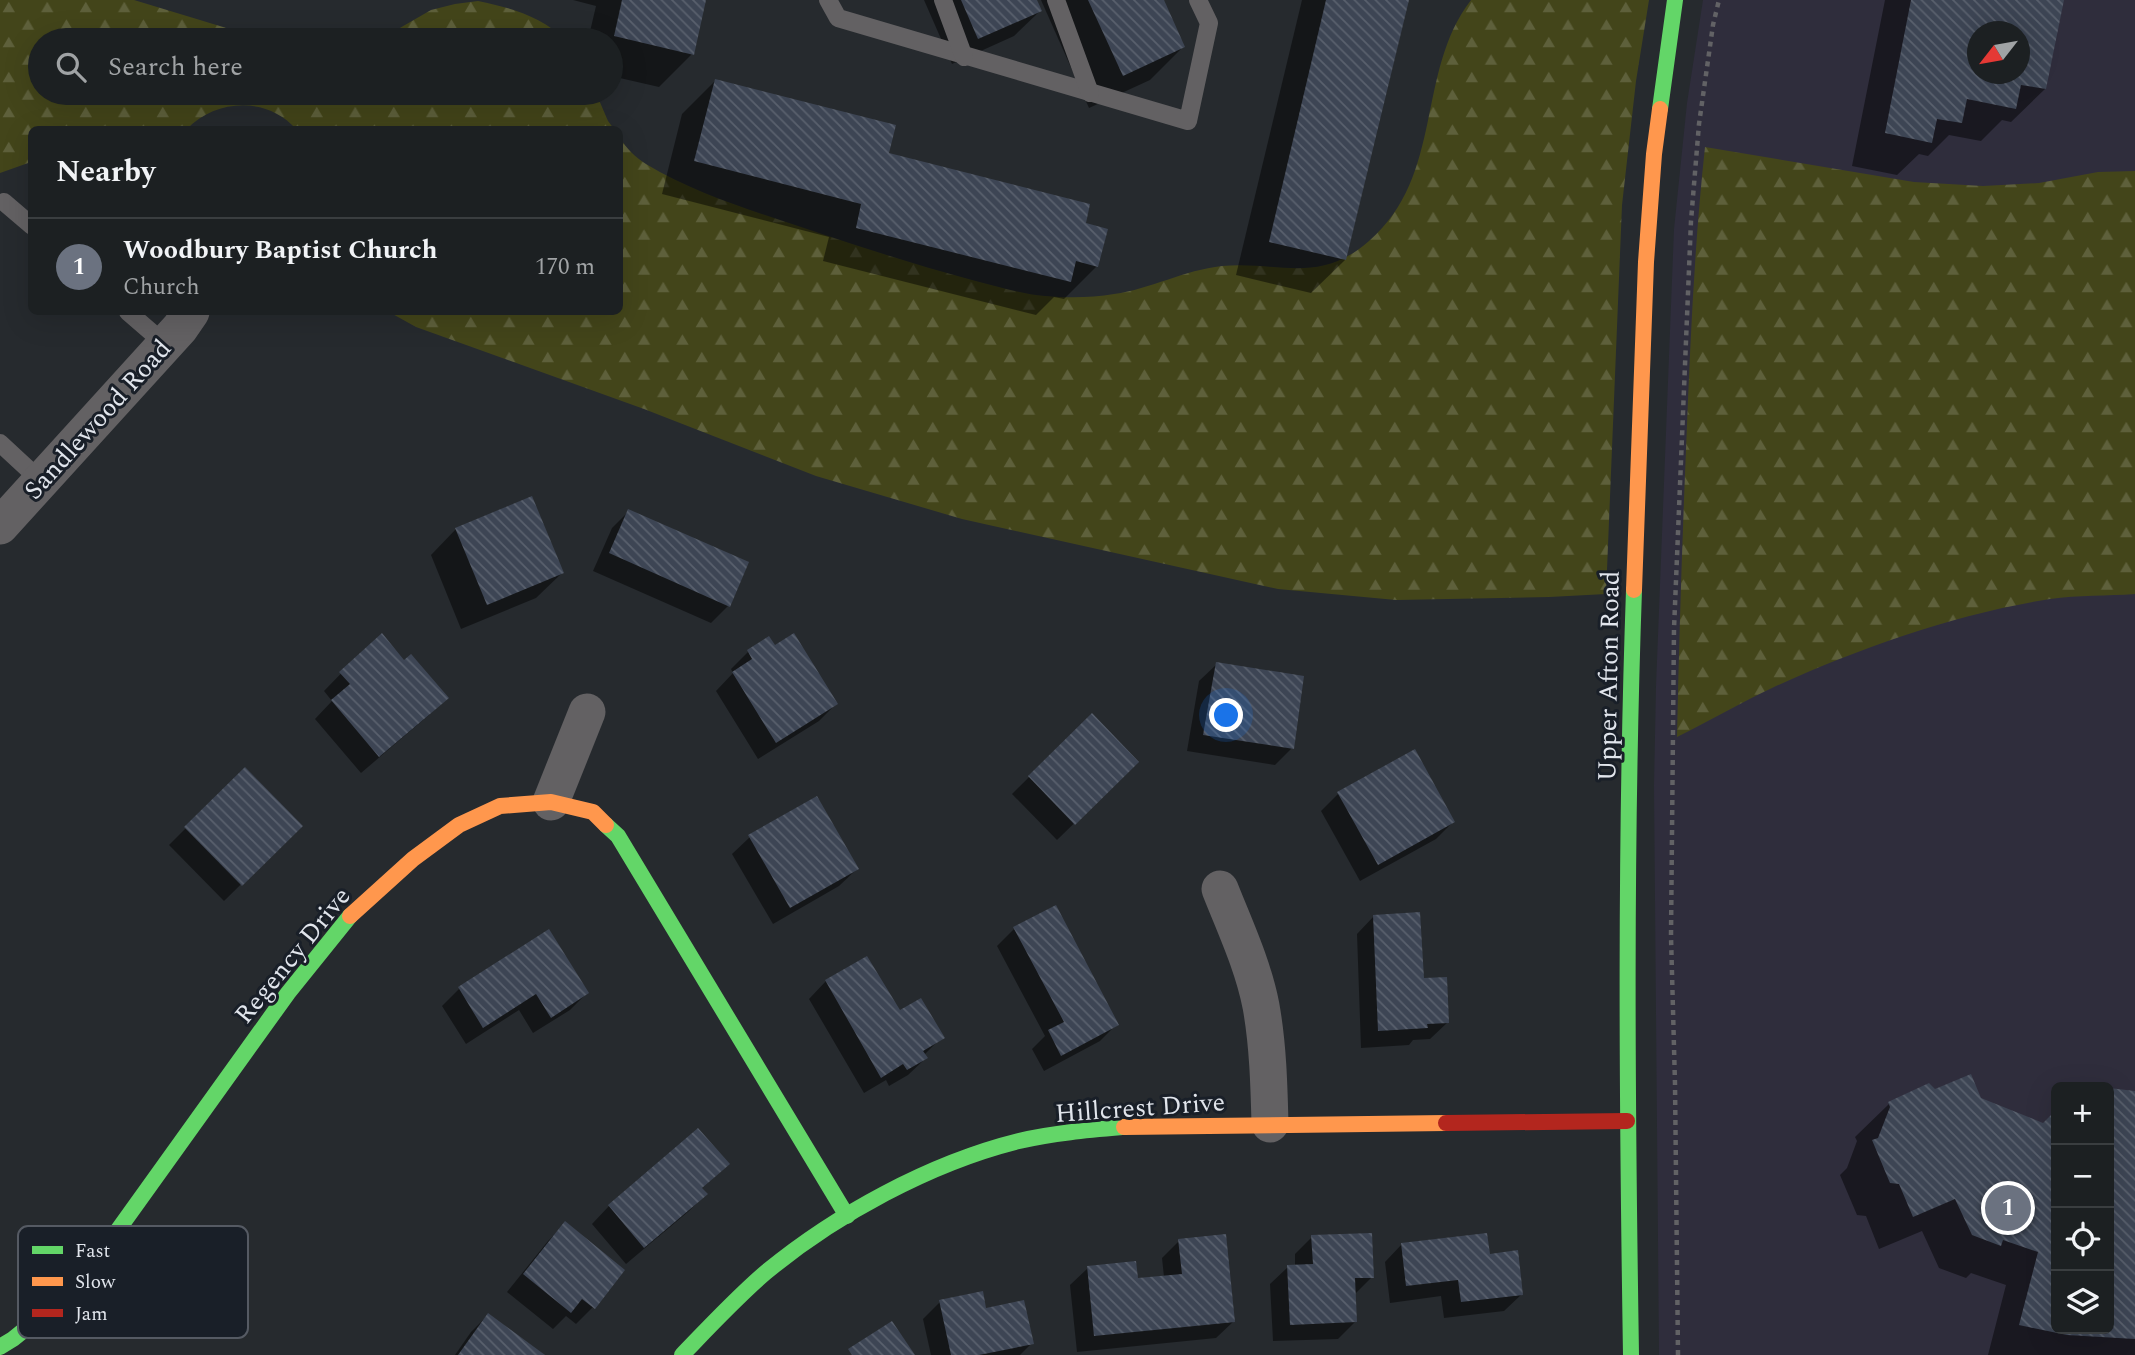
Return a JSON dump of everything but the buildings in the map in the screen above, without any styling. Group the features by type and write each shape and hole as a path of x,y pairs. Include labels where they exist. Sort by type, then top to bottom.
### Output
{"street":[{"name":"Upper Afton Road","path":"1631,1355 1627,1121 1630,710 1646,262 1654,154 1675,0"},
{"name":"Sandlewood Road","path":"0,526 189,315"},
{"path":"551,802 587,712"},
{"name":"Regency Drive","path":"121,1226 288,993 351,914 413,859 459,825 500,806 551,802 593,812 618,836 847,1216"},
{"path":"1220,889 1249,961 1261,1006 1267,1057 1270,1124"},
{"name":"Hillcrest Drive","path":"682,1355 727,1308 779,1262 847,1216 934,1170 1001,1146 1082,1130 1147,1126 1627,1121"},
{"name":"Regency Drive","path":"0,1347 18,1335"}],"lane":[{"path":"828,0 838,18 1188,121 1209,23 1198,0"},
{"path":"943,0 964,57"},
{"path":"1056,0 1090,93"},
{"path":"4,202 28,223"},
{"path":"131,315 165,344"},
{"path":"0,443 41,481"}],"path":[{"path":"1678,1355 1671,936 1674,629 1691,221 1699,124 1719,0"}],"shaded area":[{"path":"1703,0 2135,0 2135,1355 1659,1355 1654,786 1674,229 1687,103"}],"green space":[{"path":"0,0 134,0 226,28 28,28 28,105 242,105 212,112 191,126 28,126 28,163 0,173"},
{"path":"1471,0 1649,0 1636,81 1622,205 1606,594 1396,600 1278,589 962,519 816,476 644,409 416,327 394,315 623,315 623,142 646,164 731,203 914,263 1027,294 1097,296 1128,292 1194,271 1222,266 1298,268 1333,263 1351,255 1369,241 1393,215 1409,186 1420,155 1442,59 1454,29"},
{"path":"478,1 502,7 525,14 550,28 400,28 431,10"},
{"path":"242,105 601,105 612,126 293,126 271,111"},
{"path":"1705,147 1914,182 1983,186 2039,183 2098,172 2135,171 2135,594 2050,599 1943,623 1839,659 1772,688 1677,737 1691,336"}],"traffic: fast":[{"path":"1660,109 1675,0"},
{"path":"1631,1355 1628,972 1634,590"},
{"path":"606,825 618,836 847,1216"},
{"path":"121,1226 288,993 350,916"},
{"path":"682,1355 765,1273 822,1231 885,1194 952,1163 1019,1141 1124,1127"},
{"path":"0,1347 18,1335"}],"traffic: slow":[{"path":"1634,590 1646,262 1660,109"},
{"path":"350,916 413,859 459,825 500,806 551,802 593,812 606,825"},
{"path":"1124,1127 1446,1123"}],"traffic: jam":[{"path":"1446,1123 1627,1121"}],"place":[{"name":"Woodbury Baptist Church","path":"2008,1208"}]}
